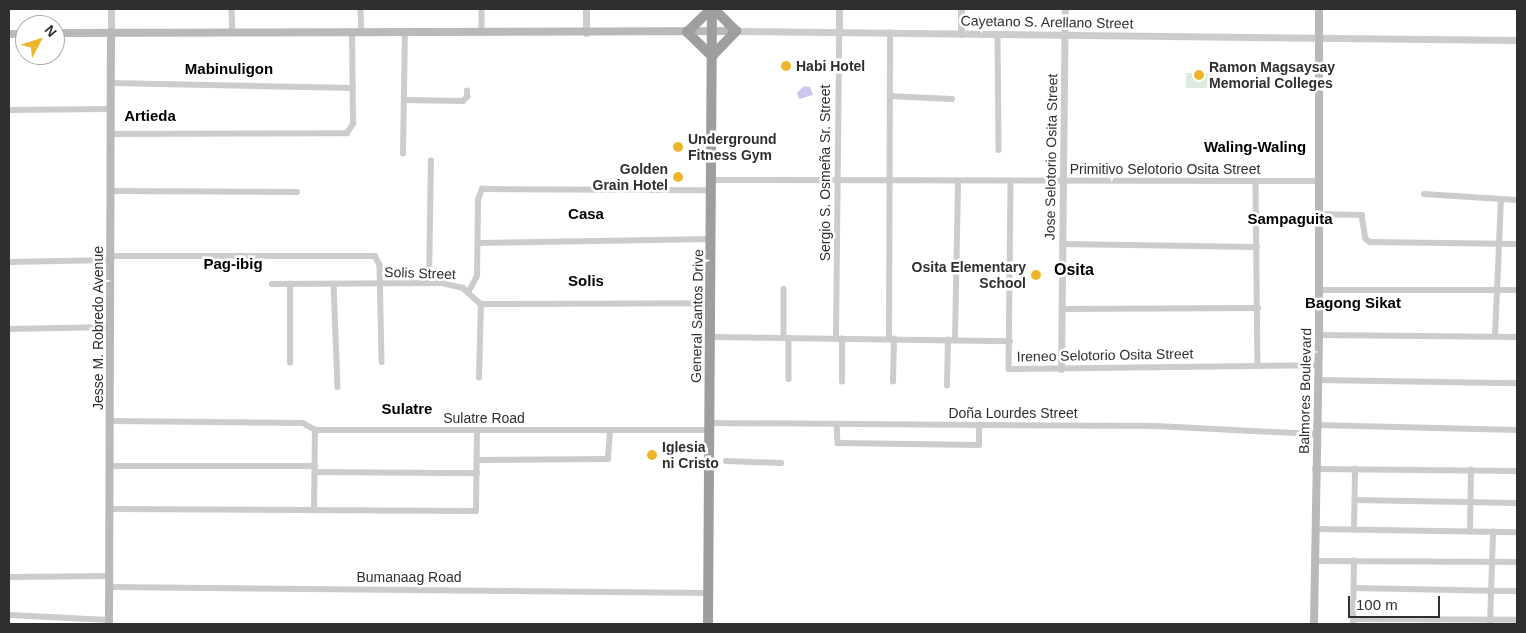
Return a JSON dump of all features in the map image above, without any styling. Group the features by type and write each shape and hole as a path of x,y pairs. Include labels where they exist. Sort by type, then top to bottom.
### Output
{"highway":[{"name":"General Santos Drive","path":"708,624 712,9"},
{"path":"712,9 736,32 712,56 687,32 712,9"}],"main road":[{"name":"Balmores Boulevard","path":"1314,624 1320,214 1319,9"},
{"name":"Jesse M. Robredo Avenue","path":"109,622 111,32"},
{"name":"Cayetano S. Arellano Street","path":"65,33 736,32"}],"street":[{"path":"111,9 111,32"},
{"path":"232,9 233,33"},
{"path":"361,9 362,33"},
{"path":"482,9 482,32"},
{"path":"586,9 586,33"},
{"name":"Sergio S. Osmeña Sr. Street","path":"839,9 837,181 839,338 842,382"},
{"path":"961,9 961,34"},
{"name":"Jose Selotorio Osita Street","path":"1061,369 1065,9"},
{"name":"Cayetano S. Arellano Street","path":"736,32 1517,40"},
{"path":"111,134 344,135 353,124 352,33"},
{"path":"403,154 405,33"},
{"path":"890,33 889,181 893,382"},
{"path":"998,34 999,150"},
{"path":"110,83 353,88"},
{"path":"404,100 462,101 467,97 467,91"},
{"path":"890,96 952,98"},
{"path":"9,110 110,108"},
{"path":"429,283 431,161"},
{"name":"Primitivo Selotorio Osita Street","path":"478,243 479,192 485,188 692,190 711,185 837,181 1320,181"},
{"path":"1256,181 1258,366"},
{"path":"955,340 958,182"},
{"path":"1010,341 1011,182"},
{"path":"111,191 297,192"},
{"path":"1424,194 1501,201 1517,200"},
{"path":"1495,336 1501,201"},
{"path":"1320,214 1362,215 1366,239 1370,242 1517,244"},
{"path":"469,291 477,278 478,243 711,239"},
{"path":"1062,244 1257,247"},
{"path":"9,262 111,258 372,255 379,262 382,362"},
{"name":"Solis Street","path":"272,284 429,283 458,285 469,291 481,304"},
{"path":"290,284 290,363"},
{"path":"334,284 338,388"},
{"path":"784,289 789,379"},
{"path":"1319,290 1517,290"},
{"path":"479,378 481,304 711,303"},
{"path":"1062,309 1258,308"},
{"path":"9,329 111,327"},
{"path":"1319,335 1517,337"},
{"name":"Ireneo Selotorio Osita Street","path":"710,337 1010,341 1009,369 1318,365"},
{"path":"947,386 948,340"},
{"path":"1318,380 1517,383"},
{"name":"Sulatre Road","path":"111,421 303,422 315,430 610,430 709,427"},
{"path":"837,424 838,443 979,444 979,425"},
{"name":"Doña Lourdes Street","path":"709,427 837,424 1156,426 1316,430 1517,430"},
{"path":"314,510 315,430"},
{"path":"477,460 608,459 610,430"},
{"path":"110,509 476,511 477,431"},
{"path":"726,461 781,463"},
{"path":"110,466 477,473"},
{"path":"1315,469 1517,471"},
{"path":"1354,529 1355,469"},
{"path":"1470,532 1472,470"},
{"path":"1355,500 1517,503"},
{"path":"1315,528 1517,532"},
{"path":"1490,622 1493,532"},
{"path":"1315,561 1517,562"},
{"path":"1354,561 1353,622 1490,622 1517,620"},
{"path":"9,577 109,576"},
{"name":"Bumanaag Road","path":"109,587 708,593"},
{"path":"1354,588 1517,591"},
{"path":"9,615 109,622"}],"green space":[{"path":"1186,73 1211,73 1212,88 1186,88"}],"shaded area":[{"path":"804,86 810,87 813,95 799,99 797,93"}],"place":[{"name":"Habi Hotel","path":"786,66"},
{"name":"Ramon Magsaysay Memorial Colleges","path":"1199,75"},
{"name":"Underground Fitness Gym","path":"678,147"},
{"name":"Golden Grain Hotel","path":"678,177"},
{"name":"Osita Elementary School","path":"1036,275"},
{"name":"Iglesia ni Cristo","path":"652,455"}],"district":[{"name":"Mabinuligon","path":"229,69"},
{"name":"Artieda","path":"150,116"},
{"name":"Waling-Waling","path":"1255,147"},
{"name":"Casa","path":"586,214"},
{"name":"Sampaguita","path":"1290,219"},
{"name":"Pag-ibig","path":"233,264"},
{"name":"Osita","path":"1074,270"},
{"name":"Solis","path":"586,281"},
{"name":"Bagong Sikat","path":"1353,303"},
{"name":"Sulatre","path":"407,409"}]}
